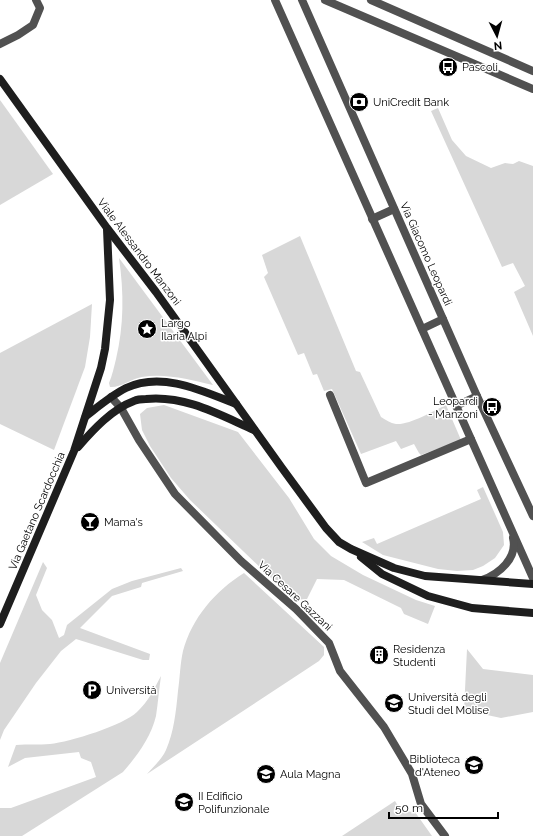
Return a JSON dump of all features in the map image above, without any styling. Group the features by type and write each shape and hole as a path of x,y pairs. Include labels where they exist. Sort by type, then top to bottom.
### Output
{"street":[{"path":"0,44 33,25 40,8 36,0"},
{"path":"274,0 533,578"},
{"name":"Via Giacomo Leopardi","path":"302,0 477,396 533,516"},
{"path":"325,0 533,89"},
{"path":"371,0 533,71"},
{"name":"Viale Alessandro Manzoni","path":"0,79 326,528 339,542 394,568 425,576 533,584"},
{"path":"372,219 394,209"},
{"name":"Via Gaetano Scardocchia","path":"0,624 74,451 101,368 105,350 110,300 107,228"},
{"path":"422,329 443,319"},
{"path":"86,416 111,397 128,387 146,382 166,382 190,388 237,404"},
{"path":"330,395 366,483 471,439"},
{"path":"456,406 477,396"},
{"name":"Via Cesare Gazzani","path":"111,397 121,408 139,440 175,494 241,561 296,610 329,643 340,672 384,727 412,774 421,804 444,836"},
{"name":"Via Gaetano Scardocchia","path":"74,451 95,428 121,408 135,400 156,398 177,400 256,430"},
{"path":"481,580 493,576 508,562 515,543 512,531"},
{"name":"Viale Alessandro Manzoni","path":"351,549 382,574 428,596 472,608 533,613"}],"shaded area":[{"path":"0,100 53,174 0,205"},
{"path":"438,108 452,140 466,156 491,168 505,163 513,164 519,161 533,166 533,336 514,292 525,286 513,263 502,267 431,111"},
{"path":"300,236 356,371 360,372 381,417 392,423 402,424 415,420 446,405 461,440 421,455 414,444 401,449 396,441 361,454 332,389 324,391 317,374 313,375 304,353 298,355 264,277 268,273 262,255"},
{"name":"Largo Ilaria Alpi","path":"119,258 213,385 178,378 151,376 138,378 118,386 110,387 109,383 119,347 122,322 122,283"},
{"path":"92,304 90,337 85,367 54,450 0,424 0,353"},
{"path":"164,405 238,432 289,498 314,539 331,556 363,575 416,600 435,606 428,624 404,614 401,608 344,580 317,579 307,599 294,600 190,500 171,478 150,446 142,430 140,414 147,408"},
{"path":"483,487 503,532 504,545 495,558 483,566 473,570 457,571 438,569 383,555 362,542 374,538 377,544 481,499 477,490"},
{"path":"43,562 47,568 36,595 42,610 52,620 59,638 64,635 67,625 112,589 132,581 181,568 183,571 142,583 141,587 112,596 80,628 150,654 149,660 143,660 76,639 61,651 36,683 4,730 0,740 0,663"},
{"path":"244,573 324,647 324,655 319,661 147,774 160,760 169,743 173,729 182,656 192,627 214,597 233,580"},
{"path":"467,649 483,669 533,675 533,712 501,718 464,710"},
{"path":"161,676 154,724 143,746 123,772 22,836 0,836 0,808 11,808 96,777 91,762 81,758 79,752 25,758 8,767 16,745 59,743 96,732 121,722 141,708"},
{"path":"395,801 401,811 415,812 432,836 342,836"}],"place":[{"name":"Pascoli","path":"448,67"},
{"name":"UniCredit Bank","path":"359,102"},
{"name":"Largo Ilaria Alpi","path":"147,329"},
{"name":"Leopardi - Manzoni","path":"492,407"},
{"name":"Mama's","path":"90,522"},
{"name":"Residenza Studenti","path":"379,655"},
{"name":"Università","path":"92,690"},
{"name":"Università degli Studi del Molise","path":"394,703"},
{"name":"Biblioteca d'Ateneo","path":"474,765"},
{"name":"Aula Magna","path":"266,774"},
{"name":"II Edificio Polifunzionale","path":"184,802"}]}
